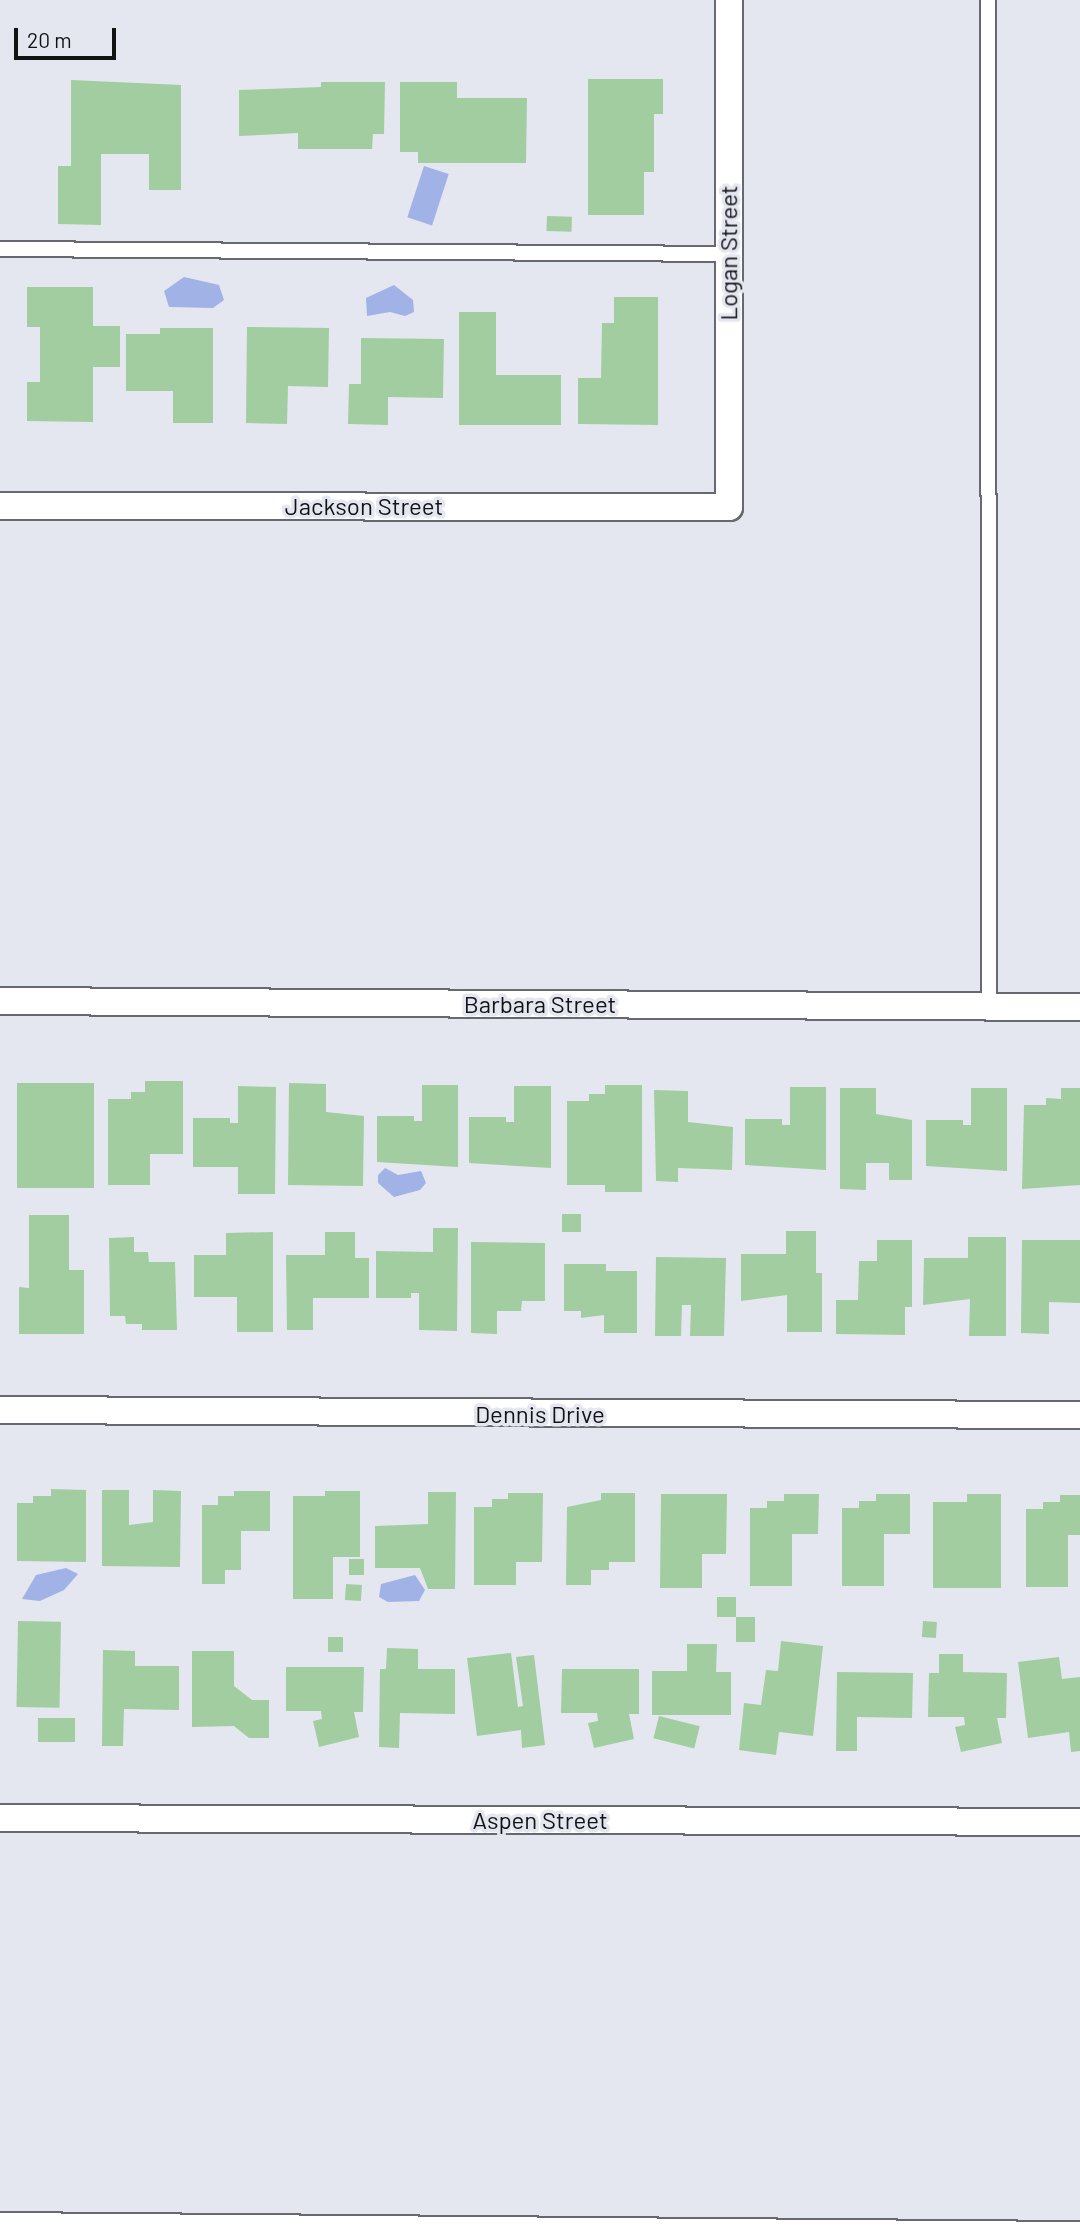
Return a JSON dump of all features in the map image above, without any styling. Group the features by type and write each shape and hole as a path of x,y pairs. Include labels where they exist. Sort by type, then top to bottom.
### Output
{"street":[{"name":"Logan Street","path":"729,0 729,507"},
{"name":"Jackson Street","path":"0,506 729,507"},
{"name":"Barbara Street","path":"0,1001 1080,1007"},
{"name":"Dennis Drive","path":"0,1410 1080,1415"},
{"name":"Aspen Street","path":"0,1818 1080,1822"},
{"path":"0,2226 1080,2235"}],"lane":[{"path":"988,0 989,1006"},
{"path":"0,249 727,254"}],"water":[{"path":"424,166 449,174 432,225 407,217"},
{"path":"184,277 219,285 224,300 213,308 169,307 164,291"},
{"path":"394,285 413,300 414,312 405,316 390,312 367,316 366,298"},
{"path":"385,1168 398,1175 421,1171 426,1183 420,1190 394,1197 378,1183 378,1175"},
{"path":"66,1568 78,1574 64,1590 40,1601 22,1599 36,1575"},
{"path":"415,1575 425,1590 419,1601 388,1602 379,1597 381,1584"}],"building":[{"path":"588,79 663,79 663,114 654,114 654,172 644,172 644,215 588,215"},
{"path":"71,80 181,85 181,190 149,190 149,154 101,154 101,225 58,224 58,166 71,166"},
{"path":"321,82 385,82 384,134 373,134 372,149 298,149 298,133 239,136 239,90 321,87"},
{"path":"400,82 457,82 457,98 527,98 526,163 418,163 418,152 400,152"},
{"path":"547,216 572,217 571,232 546,231"},
{"path":"27,287 93,287 93,326 120,326 120,367 93,367 93,422 27,421 27,382 40,382 40,327 27,327"},
{"path":"614,297 658,297 658,425 578,424 578,378 601,378 602,323 614,323"},
{"path":"459,312 496,312 496,375 561,375 561,425 459,425"},
{"path":"247,327 329,328 328,387 288,386 287,424 246,423"},
{"path":"160,328 213,328 213,423 173,423 173,391 126,391 126,334 160,334"},
{"path":"361,338 444,339 443,398 388,397 388,425 348,424 349,384 361,384"},
{"path":"145,1081 183,1081 183,1154 150,1154 150,1185 108,1185 108,1099 131,1099 131,1092 145,1092"},
{"path":"17,1083 94,1083 94,1188 17,1188"},
{"path":"289,1083 326,1084 326,1112 364,1116 363,1186 288,1185"},
{"path":"422,1085 458,1085 458,1167 377,1162 377,1116 414,1116 414,1121 422,1121"},
{"path":"605,1085 642,1085 642,1192 605,1192 605,1185 567,1185 567,1101 589,1101 589,1094 605,1094"},
{"path":"238,1086 276,1087 275,1194 238,1194 238,1167 193,1167 193,1118 230,1118 230,1123 238,1123"},
{"path":"514,1086 551,1086 551,1168 469,1163 469,1117 506,1117 506,1122 514,1122"},
{"path":"790,1087 826,1087 826,1170 745,1165 745,1119 782,1119 782,1125 790,1125"},
{"path":"840,1088 876,1088 876,1114 912,1120 912,1180 889,1180 889,1163 866,1163 866,1190 840,1189"},
{"path":"971,1088 1007,1088 1007,1171 926,1166 926,1120 963,1120 963,1125 971,1125"},
{"path":"1061,1088 1080,1088 1080,1185 1022,1189 1024,1105 1046,1105 1046,1098 1061,1099"},
{"path":"654,1090 688,1091 688,1122 733,1127 732,1170 678,1168 678,1182 656,1181"},
{"path":"562,1214 581,1214 581,1232 562,1232"},
{"path":"29,1215 69,1215 69,1270 84,1270 84,1334 19,1334 19,1287 29,1288"},
{"path":"433,1228 458,1228 457,1331 419,1330 419,1293 411,1293 411,1298 376,1298 376,1251 433,1252"},
{"path":"786,1231 816,1231 816,1273 822,1273 822,1332 787,1332 787,1295 741,1301 741,1254 786,1254"},
{"path":"273,1232 273,1332 237,1332 237,1297 194,1297 194,1255 226,1255 226,1233"},
{"path":"325,1232 355,1232 355,1258 369,1258 369,1298 313,1298 313,1330 287,1330 286,1255 325,1255"},
{"path":"134,1237 134,1252 148,1252 149,1262 175,1262 177,1330 142,1330 142,1324 126,1324 125,1316 110,1316 109,1238"},
{"path":"968,1237 1006,1237 1006,1336 969,1336 970,1299 923,1305 924,1258 968,1258"},
{"path":"877,1240 912,1240 912,1307 905,1307 905,1335 836,1334 836,1300 858,1300 859,1261 877,1261"},
{"path":"1022,1240 1080,1240 1080,1303 1049,1302 1049,1334 1021,1333"},
{"path":"471,1242 545,1243 545,1301 522,1301 521,1311 497,1311 497,1334 471,1333"},
{"path":"656,1257 726,1258 724,1336 690,1336 691,1305 682,1305 681,1336 655,1336"},
{"path":"564,1264 606,1264 606,1271 637,1271 637,1333 604,1333 604,1315 581,1318 581,1311 564,1311"},
{"path":"51,1489 86,1490 86,1562 17,1561 17,1503 33,1503 33,1496 51,1496"},
{"path":"102,1490 129,1490 129,1525 153,1522 153,1490 181,1491 180,1567 102,1566"},
{"path":"234,1491 270,1491 270,1531 241,1531 241,1570 225,1570 225,1584 202,1584 202,1505 218,1505 218,1496 234,1496"},
{"path":"325,1491 360,1491 360,1557 333,1557 333,1599 293,1599 293,1496 325,1496"},
{"path":"428,1492 456,1492 455,1589 428,1589 420,1568 375,1568 375,1526 428,1524"},
{"path":"508,1493 543,1493 542,1562 516,1562 516,1585 474,1585 474,1507 492,1507 492,1499 508,1499"},
{"path":"601,1493 635,1493 635,1562 609,1562 609,1570 591,1570 591,1585 566,1585 567,1507 601,1500"},
{"path":"661,1494 727,1494 726,1554 702,1554 702,1588 660,1588"},
{"path":"784,1494 819,1494 818,1534 792,1534 792,1586 750,1586 750,1508 767,1508 767,1501 784,1501"},
{"path":"876,1494 910,1494 910,1534 884,1534 884,1586 842,1586 842,1508 859,1508 859,1501 876,1501"},
{"path":"967,1494 1001,1494 1001,1588 933,1588 933,1502 967,1502"},
{"path":"1060,1495 1080,1495 1080,1535 1068,1535 1068,1587 1026,1587 1026,1509 1043,1509 1043,1502 1060,1502"},
{"path":"349,1559 364,1559 364,1575 349,1575"},
{"path":"346,1584 362,1585 361,1601 345,1600"},
{"path":"717,1597 736,1597 736,1617 717,1617"},
{"path":"736,1617 755,1617 755,1642 736,1642"},
{"path":"18,1621 61,1622 59,1708 16,1707"},
{"path":"923,1621 937,1622 936,1638 922,1637"},
{"path":"328,1637 343,1637 343,1652 328,1652"},
{"path":"781,1641 823,1646 813,1736 779,1732 776,1755 739,1750 744,1703 761,1705 766,1670 778,1671"},
{"path":"687,1644 717,1644 716,1672 731,1672 731,1715 652,1715 652,1671 687,1671"},
{"path":"387,1648 418,1649 418,1669 455,1669 455,1714 400,1713 399,1748 379,1747 380,1669 386,1669"},
{"path":"103,1650 135,1651 135,1666 179,1666 179,1710 124,1709 123,1746 102,1746"},
{"path":"192,1651 234,1651 234,1686 252,1700 269,1700 269,1738 249,1738 234,1726 192,1727"},
{"path":"511,1653 518,1707 523,1706 516,1657 534,1655 545,1745 522,1748 521,1730 477,1736 467,1658"},
{"path":"939,1654 963,1654 963,1672 1007,1673 1006,1718 997,1718 1002,1743 961,1752 955,1727 965,1725 964,1717 928,1717 929,1673 939,1673"},
{"path":"1059,1657 1062,1679 1080,1677 1080,1751 1071,1752 1069,1732 1028,1738 1018,1662"},
{"path":"286,1667 364,1667 363,1712 354,1712 359,1737 319,1747 313,1721 322,1719 321,1711 286,1711"},
{"path":"562,1669 639,1669 639,1714 629,1714 634,1739 594,1748 588,1723 598,1721 597,1713 561,1713"},
{"path":"837,1672 913,1673 912,1718 857,1717 857,1751 836,1751"},
{"path":"659,1716 700,1726 694,1748 653,1738"},
{"path":"38,1718 75,1718 75,1742 38,1742"}]}
